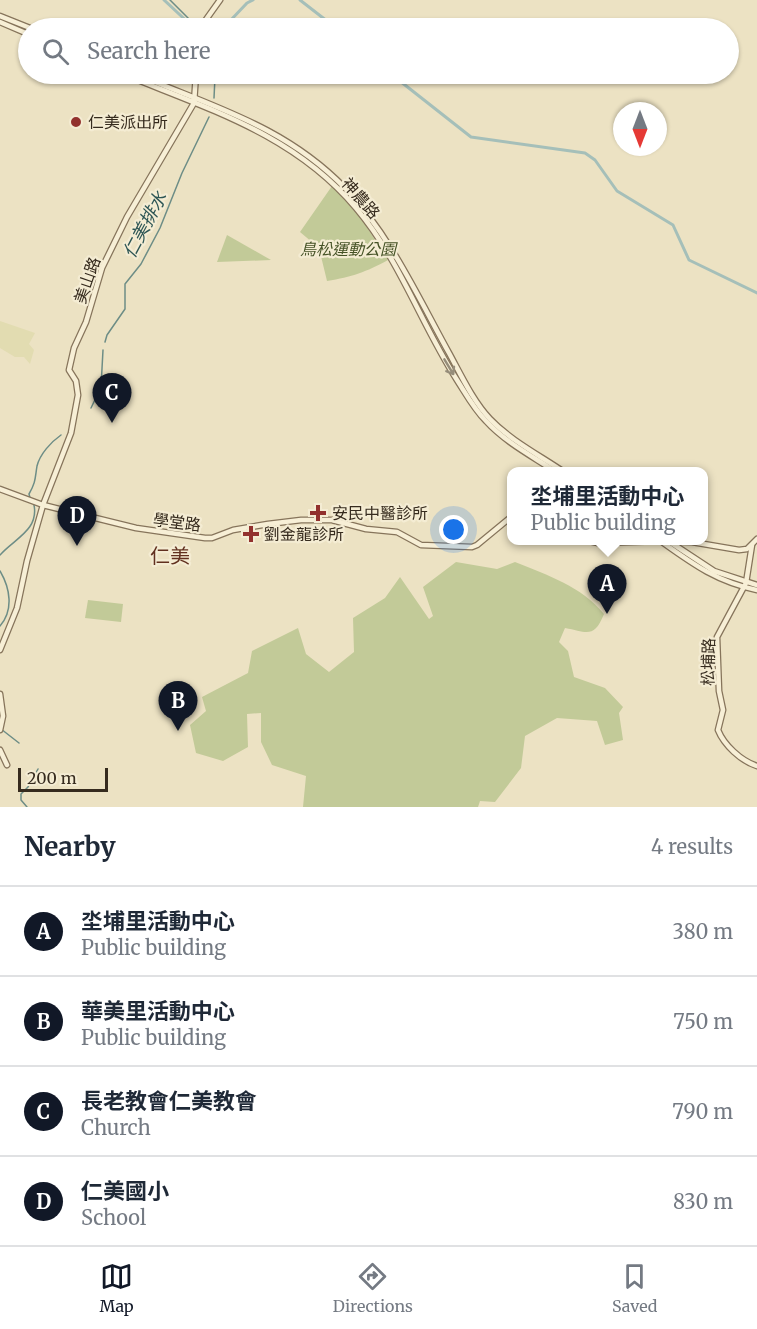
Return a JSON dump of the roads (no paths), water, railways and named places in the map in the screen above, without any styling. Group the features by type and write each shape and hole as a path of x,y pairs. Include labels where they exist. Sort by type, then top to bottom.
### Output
{"street":[{"path":"207,18 219,0"},
{"path":"0,16 18,23"},
{"path":"0,22 18,30"},
{"name":"神農路","path":"150,84 258,124 309,156 346,189 371,219 389,246 455,364 488,417 511,437 558,467"},
{"name":"神農路","path":"158,84 254,128 281,143 306,160 342,193 362,214 385,248 447,364 473,406 500,435 550,467"},
{"name":"美山路","path":"0,650 17,608 24,570 43,505 71,433 78,395 76,381 69,370 74,348 86,322 102,268 137,200 194,100 195,84"},
{"name":"學堂路","path":"0,489 43,505 136,528 205,538 212,538 233,530 302,520 337,520 366,529 397,532 421,545 472,547 507,520"},
{"path":"708,545 739,550 747,549 757,539"},
{"path":"666,545 711,575 757,588"},
{"path":"675,545 714,571 745,585"},
{"name":"松埔路","path":"752,545 745,585 717,637 719,691 723,710 718,730 725,743 757,766"},
{"path":"0,694 3,717 1,728"},
{"path":"0,750 7,765"}],"waterway":[{"name":"仁美排水","path":"164,0 183,18"},
{"name":"仁美排水","path":"170,0 188,18"},
{"path":"233,18 253,0"},
{"path":"300,0 323,18"},
{"name":"仁美排水","path":"214,98 215,84"},
{"path":"404,84 471,137 585,153 595,160 617,191 673,225 689,260 757,293"},
{"name":"仁美排水","path":"105,342 107,335 125,309 125,284 141,264 160,228 182,173 209,117"},
{"name":"仁美排水","path":"91,408 101,387 103,350"},
{"name":"仁美排水","path":"30,498 29,494 41,457 61,435"},
{"name":"仁美排水","path":"0,555 29,528 35,514 34,505"},
{"name":"仁美排水","path":"0,571 9,599 7,613 0,626"},
{"name":"仁美排水","path":"1,729 19,743"},
{"name":"仁美排水","path":"27,807 21,800 21,794 28,787 38,769"}],"place":[{"name":"仁美派出所","path":"76,122"},
{"name":"長老教會仁美教會","path":"112,423"},
{"name":"安民中醫診所","path":"318,513"},
{"name":"劉金龍診所","path":"251,534"},
{"name":"仁美國小","path":"77,546"},
{"name":"坔埔里活動中心","path":"607,614"},
{"name":"華美里活動中心","path":"178,731"}],"district":[{"name":"仁美","path":"170,556"}],"park label":[{"name":"鳥松運動公園","path":"348,249"}]}
